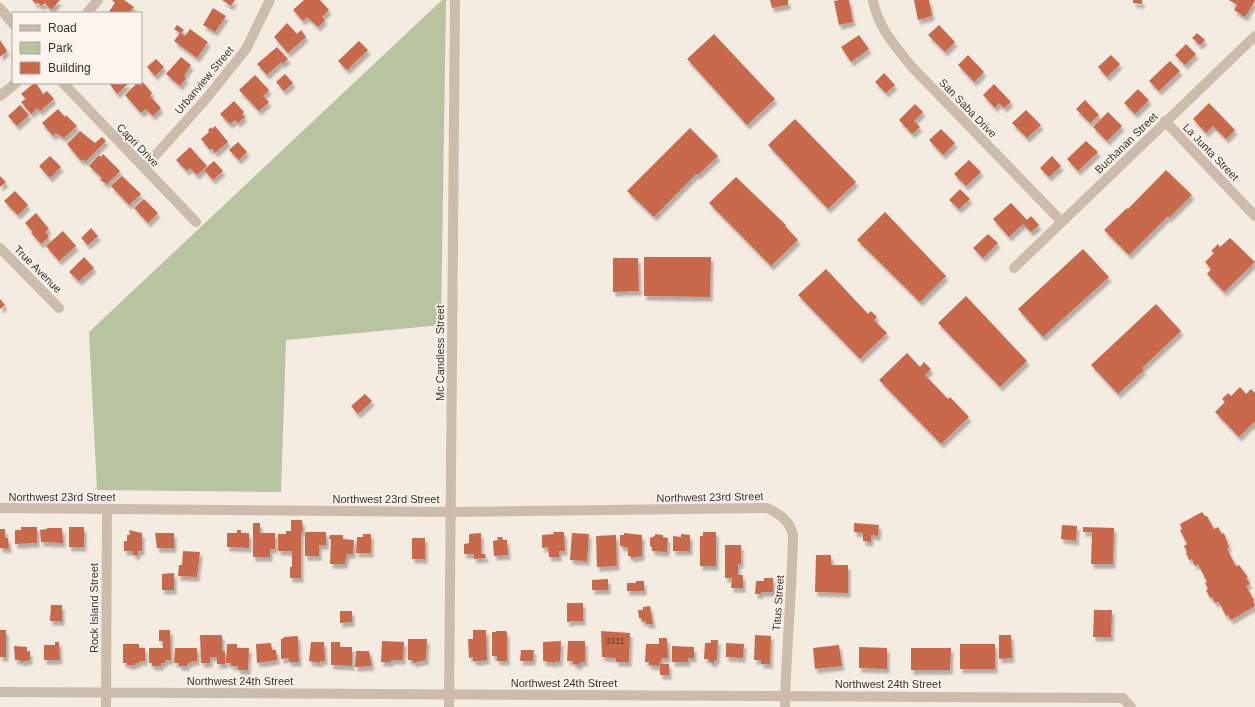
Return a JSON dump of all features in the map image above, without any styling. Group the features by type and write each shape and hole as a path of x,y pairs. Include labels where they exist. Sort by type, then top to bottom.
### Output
{"street":[{"path":"89,12 98,0"},
{"name":"Urbanview Street","path":"144,168 206,98 246,49 270,0"},
{"name":"Mc Candless Street","path":"449,707 455,0"},
{"name":"San Saba Drive","path":"874,0 882,26 892,43 912,67 1062,222"},
{"path":"0,8 12,23"},
{"name":"Buchanan Street","path":"1014,268 1255,36"},
{"path":"0,96 15,84"},
{"name":"Capri Drive","path":"64,84 196,222"},
{"name":"La Junta Street","path":"1165,122 1255,216"},
{"name":"True Avenue","path":"0,248 59,308"},
{"name":"Northwest 23rd Street","path":"0,508 451,512 767,508 772,510"},
{"name":"Rock Island Street","path":"106,707 107,509"},
{"name":"Titus Street","path":"772,510 786,521 791,528 793,535 785,707"},
{"name":"Northwest 24th Street","path":"0,692 1123,698 1129,704"}],"green space":[{"path":"442,0 446,0 441,325 286,340 281,492 97,490 89,332"}],"building":[{"path":"32,0 60,0 51,10 45,3 41,6"},
{"path":"112,0 124,0 134,7 130,12 109,12 115,3"},
{"path":"222,0 235,0 231,6"},
{"path":"304,0 320,0 329,10 322,17 325,20 318,27 307,17 303,21 293,10"},
{"path":"770,0 788,0 788,5 772,8"},
{"path":"849,0 853,22 839,25 834,1"},
{"path":"914,0 929,0 932,16 918,20"},
{"path":"1133,0 1142,0 1142,4 1133,3"},
{"path":"1229,0 1255,1 1245,17 1234,10 1237,5"},
{"path":"213,8 226,16 215,32 203,25"},
{"path":"287,23 297,34 301,30 306,37 288,53 274,37"},
{"path":"177,25 184,30 181,33 185,36 190,29 208,42 197,58 174,41 180,33 174,29"},
{"path":"939,25 955,42 945,52 928,35"},
{"path":"1197,33 1205,40 1200,45 1192,38"},
{"path":"714,34 775,99 747,125 687,59"},
{"path":"859,35 869,49 851,62 841,47"},
{"path":"0,40 7,51 0,57"},
{"path":"359,41 368,50 347,70 338,61"},
{"path":"1186,44 1196,54 1185,65 1175,55"},
{"path":"277,47 288,59 282,64 281,62 267,75 257,64"},
{"path":"968,55 984,72 974,82 958,65"},
{"path":"1111,55 1120,64 1107,77 1098,67"},
{"path":"181,57 191,65 184,76 186,78 180,86 166,74"},
{"path":"156,59 164,67 155,76 147,67"},
{"path":"1170,61 1180,71 1159,91 1149,81"},
{"path":"884,73 895,85 886,93 875,82"},
{"path":"285,74 293,83 284,91 276,82"},
{"path":"255,75 269,90 263,96 269,102 259,111 239,90"},
{"path":"142,81 152,93 150,96 161,108 153,116 146,109 141,113 125,95 136,84 142,84"},
{"path":"33,84 37,84 43,94 47,91 54,99 40,111 37,108 31,114 21,102 26,99 21,94"},
{"path":"110,84 128,84 117,94"},
{"path":"994,84 1011,102 1004,108 999,103 995,108 983,95"},
{"path":"1138,89 1149,100 1135,114 1124,103"},
{"path":"1085,100 1099,115 1090,123 1076,109"},
{"path":"234,101 244,112 242,114 245,117 238,123 235,120 230,124 220,114"},
{"path":"1209,103 1235,130 1226,139 1213,126 1206,133 1193,119"},
{"path":"915,104 923,112 914,121 920,127 912,134 899,120"},
{"path":"20,105 29,115 17,126 8,116"},
{"path":"58,109 65,117 66,115 77,126 64,138 56,133 53,136 42,123"},
{"path":"1026,110 1041,125 1027,138 1012,123"},
{"path":"1108,112 1122,126 1107,141 1093,127"},
{"path":"795,119 856,182 828,209 768,145"},
{"path":"215,126 228,142 215,153 212,148 210,150 201,139 209,132 208,130 211,127 212,129"},
{"path":"690,128 718,156 698,175 696,174 654,217 627,191"},
{"path":"941,129 955,143 943,155 929,140"},
{"path":"80,131 95,143 102,137 106,141 85,162 83,159 81,161 67,144"},
{"path":"1086,141 1098,152 1078,171 1067,159"},
{"path":"238,142 247,152 239,160 229,150"},
{"path":"190,147 207,166 197,175 190,168 187,171 176,160"},
{"path":"103,154 120,171 107,184 100,180 102,178 89,166 99,155 101,157"},
{"path":"50,156 61,167 50,178 39,166"},
{"path":"1052,156 1061,166 1049,177 1040,168"},
{"path":"969,160 981,172 966,186 954,174"},
{"path":"214,161 223,171 213,180 204,170"},
{"path":"1166,170 1192,195 1169,218 1168,216 1129,255 1104,230 1127,208 1128,209"},
{"path":"0,176 6,182 0,187"},
{"path":"122,176 141,194 129,205 111,186"},
{"path":"736,177 786,225 785,226 798,240 771,266 709,203"},
{"path":"960,189 970,199 959,209 949,200"},
{"path":"15,191 28,205 18,215 4,201"},
{"path":"144,199 158,213 148,223 134,208"},
{"path":"1011,203 1027,220 1031,216 1039,225 1031,232 1023,224 1009,237 993,219"},
{"path":"885,212 946,276 920,302 857,240"},
{"path":"36,213 49,229 45,232 49,237 41,244 31,233 33,232 25,223"},
{"path":"91,228 98,236 88,245 81,238"},
{"path":"63,231 76,246 59,261 46,246"},
{"path":"988,234 998,243 983,258 973,248"},
{"path":"1230,238 1255,262 1224,292 1207,274 1211,269 1205,262 1214,253 1211,251 1218,244 1220,247"},
{"path":"1083,249 1109,277 1043,337 1018,309"},
{"path":"84,257 94,268 79,281 69,272"},
{"path":"644,257 711,257 710,297 644,296"},
{"path":"613,258 638,258 639,291 613,292"},
{"path":"826,269 868,314 871,311 877,317 874,320 887,333 860,359 798,295"},
{"path":"966,296 1027,361 1000,387 938,323"},
{"path":"0,299 5,305 0,309"},
{"path":"1156,304 1181,331 1142,368 1144,370 1118,394 1091,365"},
{"path":"907,353 920,367 924,362 931,369 925,375 948,399 950,397 969,417 941,444 879,380"},
{"path":"1240,387 1246,394 1251,389 1255,393 1255,421 1239,437 1215,412 1225,402 1222,399 1228,393 1231,396"},
{"path":"365,394 372,401 358,414 351,406"},
{"path":"1202,512 1205,516 1207,516 1214,529 1218,527 1222,534 1224,533 1229,547 1227,549 1236,566 1239,565 1248,577 1246,578 1250,584 1246,586 1254,600 1255,606 1231,620 1228,615 1226,616 1219,602 1215,603 1212,597 1210,598 1206,590 1208,589 1205,583 1207,582 1198,564 1195,566 1192,559 1189,560 1184,546 1187,544 1180,530 1182,529 1180,524"},
{"path":"291,520 302,520 303,532 301,532 301,578 290,578 292,551 278,551 278,534 286,534 286,531 291,531"},
{"path":"253,523 260,523 260,533 275,533 275,549 270,549 270,557 253,557"},
{"path":"854,523 879,525 878,536 871,535 871,542 863,541 863,533 854,532"},
{"path":"1062,525 1077,526 1076,541 1061,539"},
{"path":"21,527 37,527 37,543 15,544 15,530 21,530"},
{"path":"69,527 84,527 84,547 69,547"},
{"path":"1083,527 1114,528 1113,564 1091,564 1092,532 1083,532"},
{"path":"47,528 62,528 63,543 41,542 40,530"},
{"path":"0,529 5,529 5,538 8,538 9,549 0,548"},
{"path":"129,530 142,533 142,551 138,551 138,555 133,555 133,551 124,551 124,541 127,541 127,535 130,535"},
{"path":"237,530 241,530 241,533 249,533 249,548 227,547 227,533 237,533"},
{"path":"305,532 326,532 326,545 319,545 319,556 305,556"},
{"path":"553,532 564,532 565,551 559,551 559,557 549,557 548,547 542,548 542,535 554,534"},
{"path":"703,532 716,532 716,566 700,566 700,536 703,536"},
{"path":"155,533 174,533 174,548 157,548"},
{"path":"481,533 481,554 485,554 486,558 474,559 474,554 464,554 464,544 469,543 469,534"},
{"path":"572,533 589,534 587,561 570,560"},
{"path":"624,533 642,535 642,556 631,558 631,556 628,556 628,548 620,546 620,535 624,535"},
{"path":"363,534 371,534 371,553 356,553 357,537 363,537"},
{"path":"655,534 663,535 663,537 668,538 667,552 652,551 652,547 650,546 650,538 655,536"},
{"path":"681,534 690,535 690,551 673,551 673,536 681,537"},
{"path":"330,535 343,535 343,539 354,540 353,554 347,554 345,564 330,564"},
{"path":"616,535 617,566 597,567 596,536"},
{"path":"497,537 502,537 503,540 507,540 508,555 494,556 493,541 498,540"},
{"path":"412,538 425,538 425,559 412,559"},
{"path":"725,545 741,545 741,564 738,564 738,575 743,575 743,588 731,588 732,578 725,578"},
{"path":"183,551 200,552 197,577 178,576 179,565 182,565"},
{"path":"816,555 831,555 831,565 848,565 848,593 815,592"},
{"path":"174,573 174,590 162,590 162,574"},
{"path":"764,578 773,578 773,592 761,592 761,594 755,594 756,581 764,581"},
{"path":"608,579 608,590 592,590 592,580"},
{"path":"636,581 644,581 644,591 627,591 627,583 636,583"},
{"path":"567,603 583,603 583,621 567,622"},
{"path":"51,605 62,605 62,621 50,621"},
{"path":"650,606 653,624 646,624 646,621 642,622 641,618 639,618 638,610 643,610 643,607"},
{"path":"1094,610 1112,610 1111,637 1093,637"},
{"path":"340,611 352,611 352,622 340,623"},
{"path":"0,630 6,630 6,657 0,657"},
{"path":"159,630 170,630 171,660 165,660 165,663 161,663 161,666 152,666 152,663 149,663 149,648 163,648 163,641 159,641"},
{"path":"473,630 486,630 487,660 473,661 473,657 469,658 468,639 473,639"},
{"path":"506,631 507,633 507,661 497,661 497,656 492,656 492,632"},
{"path":"601,631 630,633 629,662 616,662 616,658 602,657"},
{"path":"200,635 222,635 222,651 225,651 225,664 217,664 217,657 210,657 210,663 201,663"},
{"path":"755,635 771,636 770,664 761,664 761,660 754,660"},
{"path":"999,635 1011,635 1012,658 999,659"},
{"path":"298,636 299,662 289,662 288,658 281,659 281,639 284,637"},
{"path":"659,638 667,638 668,658 662,658 659,666 649,665 649,662 645,662 646,644 659,644"},
{"path":"408,639 427,639 426,660 413,663 413,660 408,660"},
{"path":"711,640 718,640 717,660 714,660 714,663 709,662 709,659 704,659 705,643 711,643"},
{"path":"382,641 404,642 403,660 381,662"},
{"path":"561,641 560,662 555,661 555,663 543,661 543,642"},
{"path":"568,641 585,641 585,662 580,662 580,665 573,664 573,661 567,661"},
{"path":"55,642 59,642 60,660 44,660 44,645 55,645"},
{"path":"311,642 324,642 325,661 320,661 320,663 309,661"},
{"path":"331,642 340,642 340,647 352,647 352,666 331,665"},
{"path":"271,643 272,650 276,650 277,660 257,663 256,644"},
{"path":"726,643 744,644 743,658 726,657"},
{"path":"123,644 139,644 139,648 145,648 145,661 139,661 139,663 135,663 135,665 127,665 127,663 123,663"},
{"path":"227,644 237,644 237,648 249,648 248,670 238,670 238,666 231,666 231,663 226,663"},
{"path":"960,644 995,644 995,669 960,669"},
{"path":"839,645 842,666 815,669 813,648"},
{"path":"14,646 27,647 27,652 30,651 30,660 21,662 21,660 15,660"},
{"path":"672,646 694,647 694,658 688,658 688,662 672,662"},
{"path":"859,647 887,648 887,669 859,668"},
{"path":"175,648 197,648 197,661 187,663 187,666 179,666 179,663 174,663"},
{"path":"911,648 951,648 950,670 911,670"},
{"path":"521,650 534,650 533,661 520,661"},
{"path":"356,651 369,651 372,666 355,667"},
{"path":"660,664 669,664 669,675 660,675"}]}
